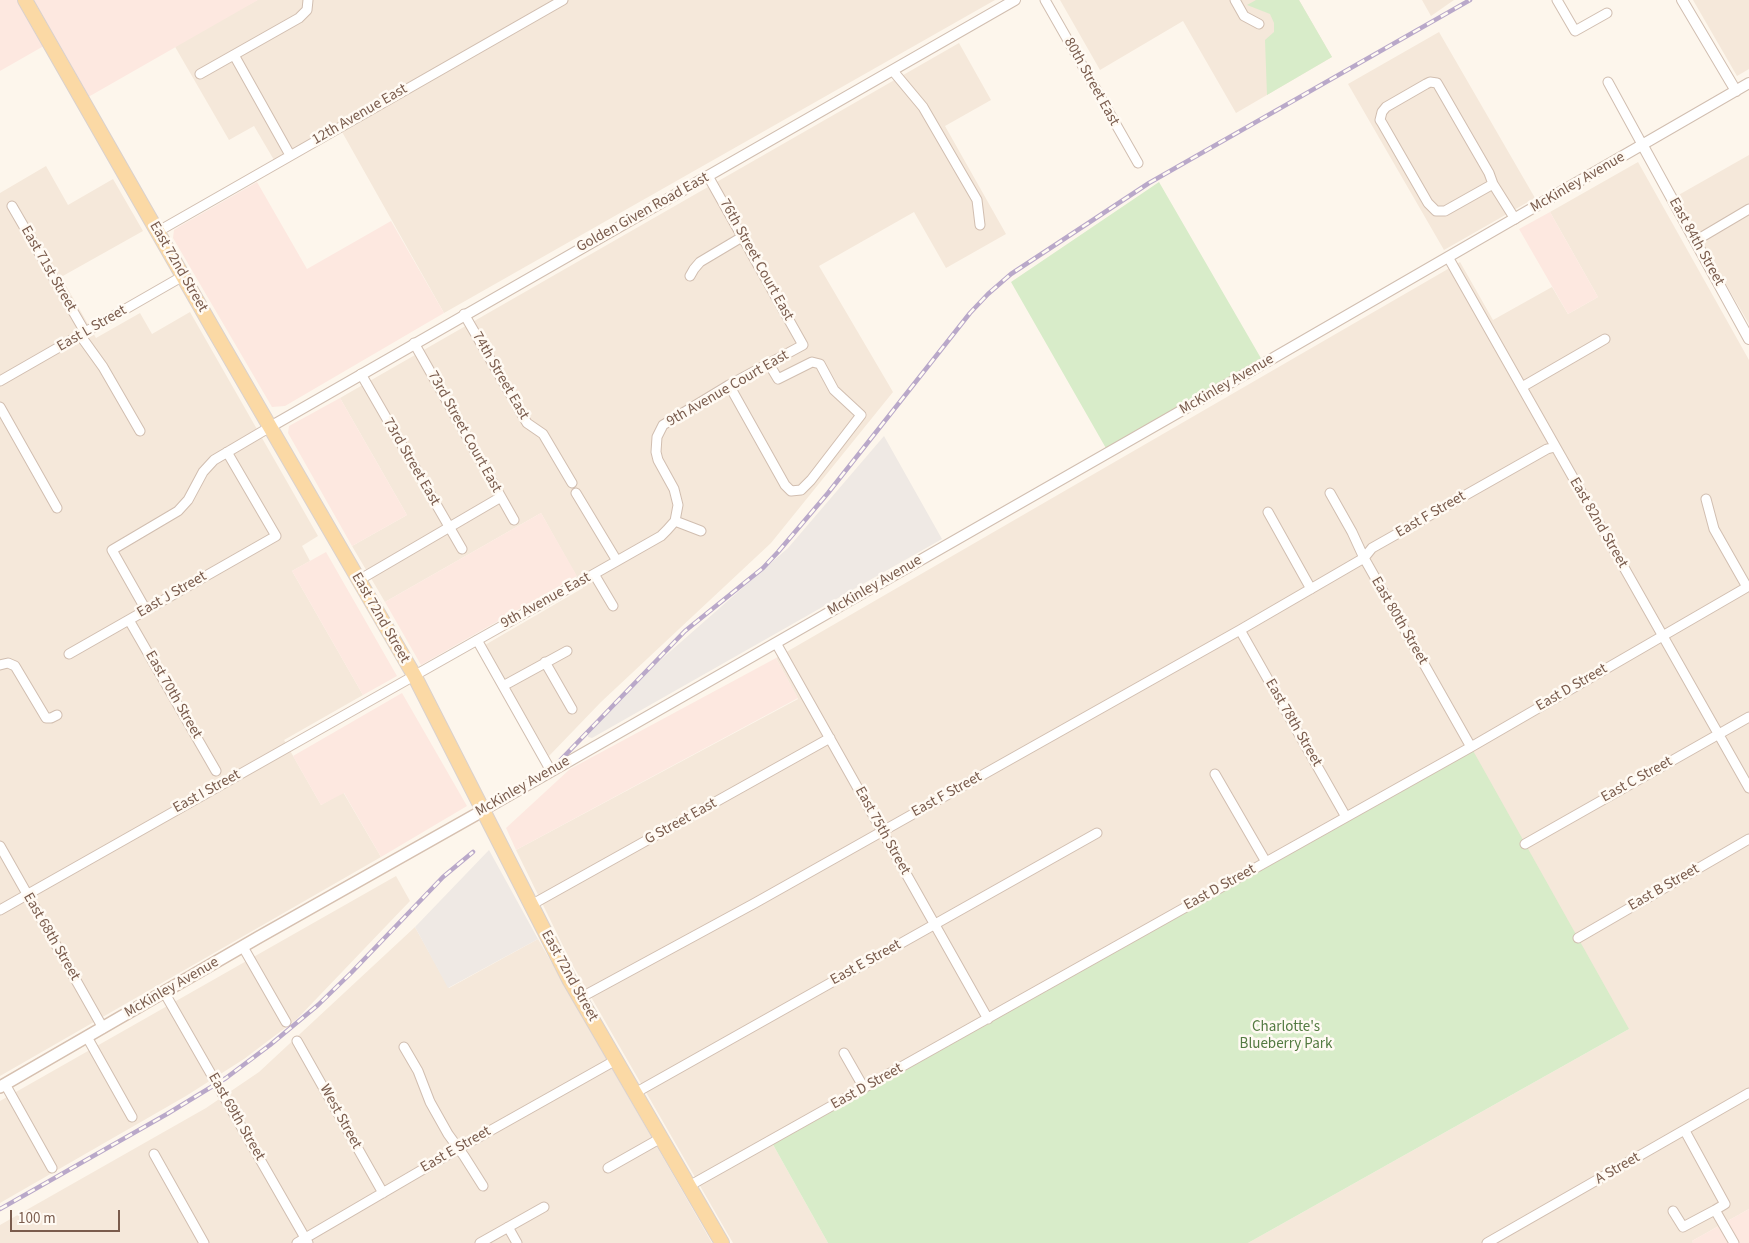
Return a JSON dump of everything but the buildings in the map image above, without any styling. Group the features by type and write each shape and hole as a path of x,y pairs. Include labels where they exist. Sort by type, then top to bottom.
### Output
{"main road":[{"name":"East 72nd Street","path":"25,0 414,676 580,998 722,1243"},
{"name":"McKinley Avenue","path":"3,1086 484,810"}],"street":[{"path":"200,74 301,16 307,10 308,0"},
{"name":"12th Avenue East","path":"157,232 563,0"},
{"name":"Golden Given Road East","path":"270,427 464,314 1016,0"},
{"name":"80th Street East","path":"1045,0 1138,163"},
{"path":"1235,0 1244,16 1258,24"},
{"path":"1557,0 1575,31 1607,13"},
{"path":"1682,0 1736,92"},
{"path":"234,55 290,155"},
{"path":"893,71 923,107 977,200 980,225"},
{"path":"1608,82 1643,146"},
{"path":"1493,184 1445,211 1436,210 1428,203 1382,123 1381,115 1386,107 1426,84 1437,83 1489,173 1493,184 1515,219"},
{"name":"McKinley Avenue","path":"484,810 1643,146 1749,83"},
{"name":"East 84th Street","path":"1643,146 1748,335"},
{"name":"76th Street Court East","path":"708,176 803,345"},
{"name":"East 71st Street","path":"12,206 83,334 140,430"},
{"path":"1695,240 1749,209"},
{"path":"690,276 700,262 742,236"},
{"name":"East 82nd Street","path":"1448,257 1749,788"},
{"name":"East L Street","path":"0,381 183,276"},
{"name":"74th Street East","path":"464,314 527,423 543,434 572,483"},
{"path":"1522,387 1605,339"},
{"name":"73rd Street Court East","path":"414,343 514,520"},
{"name":"9th Avenue Court East","path":"675,521 677,497 658,460 656,446 657,437 663,425 729,385 803,345"},
{"path":"729,385 781,479 794,492 801,490 811,480 861,414 834,390 820,364 812,362 778,379 769,364"},
{"name":"73rd Street East","path":"361,374 462,549"},
{"path":"0,407 57,508"},
{"path":"146,610 112,550 178,511 188,500 208,466 214,460 270,427"},
{"name":"East F Street","path":"580,998 755,904 1240,630 1364,558 1372,548 1546,449 1555,447"},
{"name":"East J Street","path":"69,654 276,536 227,452"},
{"name":"East 80th Street","path":"1330,492 1364,558 1471,747"},
{"path":"576,493 617,561"},
{"path":"359,580 500,497"},
{"path":"1706,499 1714,529 1748,586"},
{"path":"1268,512 1311,589"},
{"path":"675,521 701,531"},
{"name":"9th Avenue East","path":"414,676 661,536 675,521"},
{"path":"594,574 613,606"},
{"name":"East D Street","path":"689,1186 1471,747 1748,586"},
{"name":"East 70th Street","path":"129,620 216,771"},
{"name":"East 78th Street","path":"1240,630 1346,817"},
{"path":"476,640 551,771"},
{"name":"East 75th Street","path":"776,643 988,1019"},
{"path":"503,686 567,651"},
{"path":"0,665 8,662 16,666 46,718 57,715"},
{"path":"545,662 572,709"},
{"name":"East I Street","path":"0,910 414,676"},
{"name":"East C Street","path":"1525,844 1749,717"},
{"name":"G Street East","path":"531,905 830,738"},
{"path":"1215,774 1266,862"},
{"name":"East E Street","path":"635,1093 1097,833"},
{"name":"East B Street","path":"1578,938 1749,839"},
{"name":"East 68th Street","path":"0,846 103,1028"},
{"path":"243,947 286,1022"},
{"name":"East 69th Street","path":"164,992 304,1241"},
{"path":"87,1037 132,1117"},
{"name":"West Street","path":"297,1042 382,1193"},
{"path":"404,1047 418,1071 430,1102 483,1186"},
{"path":"844,1053 864,1088"},
{"name":"East E Street","path":"304,1241 382,1193 616,1060"},
{"path":"3,1086 52,1168"},
{"name":"A Street","path":"1487,1243 1749,1093"},
{"path":"1673,1212 1682,1227 1725,1204 1685,1131"},
{"path":"608,1168 661,1138"},
{"path":"154,1154 204,1243"},
{"path":"480,1243 544,1207"},
{"path":"1716,1210 1734,1243"},
{"path":"508,1227 517,1243"}],"shaded area":[{"path":"0,0 258,0 83,100 49,43 0,71"},
{"path":"257,0 995,0 444,313 337,123 274,160 254,126 229,140 174,45"},
{"path":"1060,0 1299,0 1332,57 1236,113 1183,21 1100,70"},
{"path":"1422,0 1454,0 1431,16"},
{"path":"1693,0 1749,0 1749,69 1737,76"},
{"path":"1439,32 1535,198 1444,250 1348,84"},
{"path":"959,43 991,100 945,126 1006,234 946,268 914,212 819,266 893,392 771,543 601,702 549,756 485,645 583,588 541,513 385,602 352,546 407,515 340,398"},
{"path":"1749,155 1749,324 1675,197"},
{"path":"1638,162 1749,360 1749,1209 1692,1241 1693,1243 1248,1243 1629,1029 771,1141 828,1243 733,1243 572,964 516,850 798,699 776,658 1460,262 1493,320 1552,287 1568,314 1598,297 1550,212"},
{"path":"46,166 68,205 113,179 143,231 61,277 96,338 140,313 152,334 190,312 318,536 302,546 310,561 292,571 363,695 284,740 321,805 343,792 381,857 0,1076 0,193"},
{"path":"257,182 307,269 391,221 444,313 285,406 272,407 173,238 174,230 180,226"},
{"path":"1550,212 1598,297 1568,314 1519,229"},
{"path":"340,398 407,515 352,546 288,433 289,426"},
{"path":"884,436 942,539 592,738 588,737 588,734 657,663 788,548"},
{"path":"541,513 577,576 421,665 385,602"},
{"path":"326,552 397,676 363,695 292,571"},
{"path":"776,658 798,698 516,850 506,828 570,769"},
{"path":"402,693 467,806 381,857 344,793 321,805 293,756"},
{"path":"489,850 538,939 448,988 415,927"},
{"path":"396,876 410,901 297,1019 244,1059 186,1096 0,1203 0,1101"},
{"path":"415,927 449,988 538,939 712,1243 0,1243 0,1225 206,1108 259,1072"},
{"path":"1749,1209 1749,1243 1693,1243 1692,1241"}],"green space":[{"path":"1256,0 1299,0 1332,57 1267,95 1265,40 1274,32 1274,23 1270,14 1247,5"},
{"path":"1159,182 1262,360 1107,450 1011,282"},
{"name":"Charlotte's Blueberry Park","path":"1471,747 1629,1029 1248,1243 828,1243 771,1141"}],"railway":[{"path":"548,773 685,631 763,568 778,552 828,493 970,313 1011,274 1149,183 1470,0"},
{"path":"0,1209 167,1114 226,1078 270,1045 318,1005 443,877 473,852"}]}
